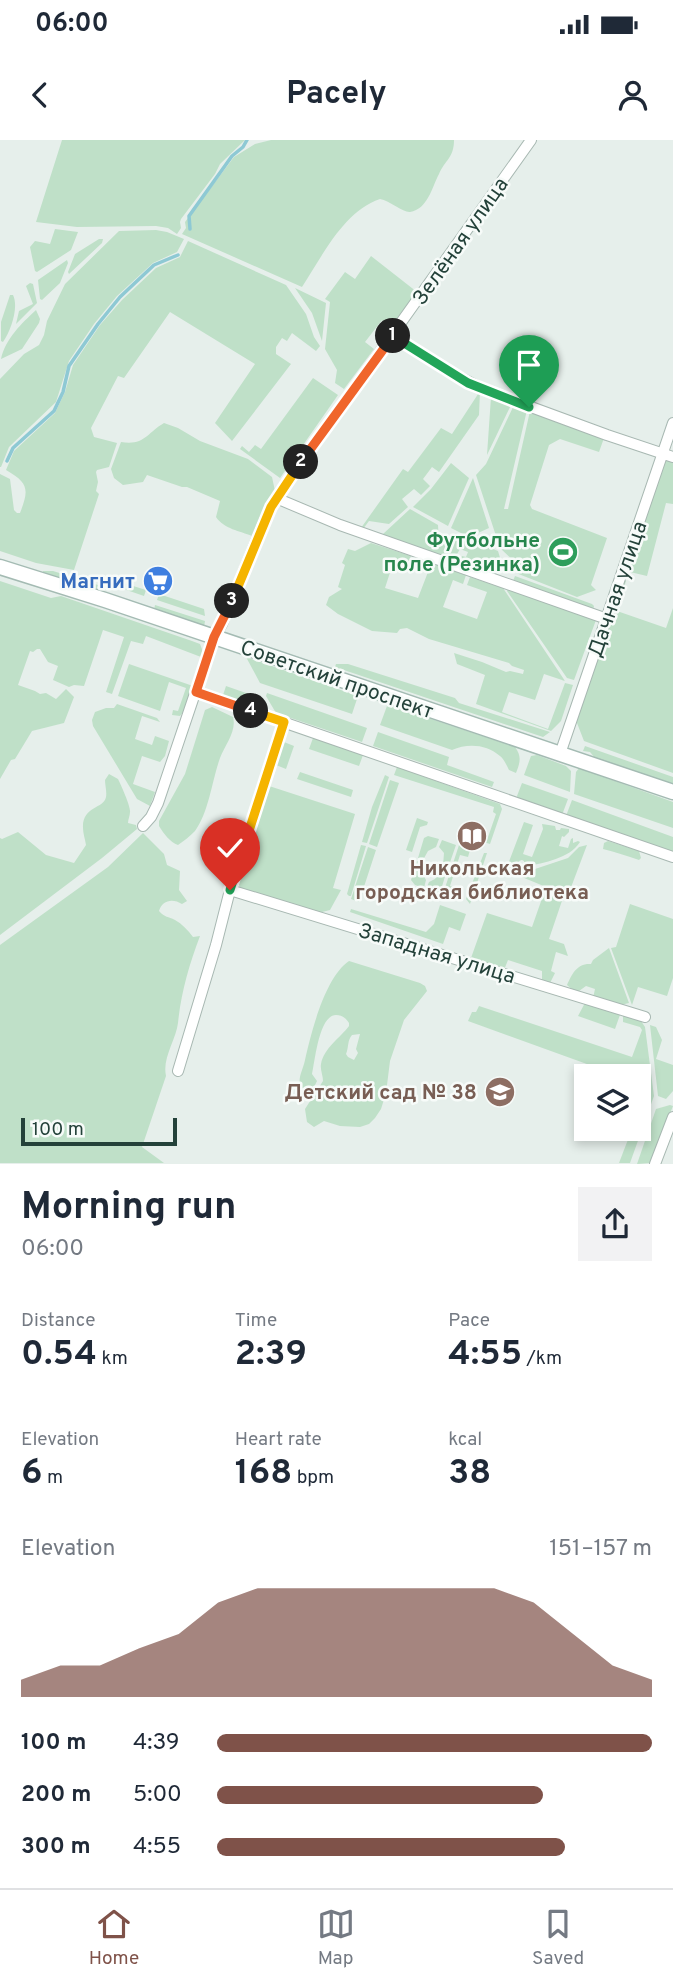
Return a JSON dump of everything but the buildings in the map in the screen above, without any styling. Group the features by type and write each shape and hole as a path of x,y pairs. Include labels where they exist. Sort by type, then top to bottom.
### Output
{"main road":[{"name":"Советский проспект","path":"0,568 214,637 673,792"}],"street":[{"name":"Зелёная улица","path":"144,826 159,803 214,637 276,498 531,140"},
{"path":"393,335 446,370 485,390 673,457"},
{"name":"Дачная улица","path":"560,754 673,424"},
{"path":"276,498 340,525 607,619"},
{"path":"196,692 673,857"},
{"path":"178,1071 230,890 284,722"},
{"name":"Западная улица","path":"230,890 645,1017"},
{"path":"655,1164 673,1117"}],"green space":[{"path":"62,140 245,140 220,164 181,219 181,228 177,234 168,228 156,226 77,227 36,222"},
{"path":"271,140 454,140 454,146 429,197 421,207 407,212 380,199 367,205 335,236 302,287 182,234 186,228 185,222 234,157 255,144"},
{"path":"55,229 78,232 71,250 37,272 30,247 35,241 50,244"},
{"path":"156,230 184,239 177,252 153,263 117,296 69,361 56,402 9,447 0,467 0,379 24,354 39,345 65,284 119,231"},
{"path":"103,239 102,243 69,274 75,254"},
{"path":"188,241 286,285 306,314 320,346 316,351 292,333 287,341 282,338 276,347 276,354 291,364 232,441 215,423 255,364 170,312 124,378 118,376 91,428 94,437 117,443 109,467 96,472 96,491 99,494 74,570 36,563 0,551 0,474 10,479 14,510 20,513 25,488 19,479 6,470 14,451 55,413 73,365 100,325 156,268 180,257"},
{"path":"371,256 417,292 390,327 382,320 365,342 374,349 344,389 335,383 337,370 325,349 330,302 325,299 345,272 355,279"},
{"path":"67,260 60,283 40,299 38,280"},
{"path":"33,284 37,303 16,324 19,311 33,304 26,286"},
{"path":"295,288 326,303 322,341 312,313"},
{"path":"10,295 13,295 15,300 15,312 3,342 1,322"},
{"path":"36,310 39,323 22,349 1,359 10,338"},
{"path":"313,378 338,395 280,478 240,449 242,446 249,452 255,445 261,449"},
{"path":"480,391 479,415 439,472 432,467 423,479 430,486 421,495 414,489 402,499 408,507 389,524 369,521 361,528 403,469 408,472 441,428 452,434"},
{"path":"491,397 511,405 487,455"},
{"path":"514,405 527,410 504,509 508,509 530,411 604,438 599,452 560,439 549,445 530,505 532,509 607,538 591,585 596,590 577,597 516,573 518,565 500,548 476,475 486,464"},
{"path":"164,423 200,441 248,459 272,477 275,491 255,535 223,524 216,517 220,501 187,487 147,475 143,482 123,485 114,478 111,469 121,442 135,442 145,438"},
{"path":"665,457 673,460 673,504 666,503 647,576 630,572 627,568"},
{"path":"451,463 469,478 448,526 413,507"},
{"path":"473,478 489,528 469,537 451,528"},
{"path":"410,509 438,525 439,543 447,542 455,533 498,551 501,561 496,576 460,563 462,556 466,557 468,552 460,549 457,554 460,556 458,563 383,536"},
{"path":"371,543 411,556 408,564 394,560 385,588 418,598 428,572 413,566 416,558 466,575 463,584 453,580 443,607 477,619 487,592 467,585 470,577 503,588 565,681 544,674 535,700 509,692 502,712 548,729 565,683 573,685 561,721 551,731 476,704 485,675 457,664 454,653 506,672 523,674 524,670 429,639 407,628 400,629 397,633 372,631 326,605 329,597 342,589 338,587 345,565 342,563 348,549 355,551"},
{"path":"43,571 53,571 98,585 96,590"},
{"path":"515,576 592,604 593,610 513,581"},
{"path":"114,580 146,590 144,596 112,585"},
{"path":"624,580 626,581 617,611 666,628 673,608 673,773 584,741 577,723 577,715"},
{"path":"0,581 51,598 61,596 192,641 200,644 203,652 201,657 146,636 143,644 131,641 112,694 106,692 124,637 103,630 84,686 69,687 53,680 58,666 48,662 40,649 30,651 18,685 40,694 46,693 56,699 66,689 74,697 64,723 32,731 0,779"},
{"path":"508,589 596,620 574,680 567,678"},
{"path":"159,594 204,609 205,616 157,600"},
{"path":"155,605 205,621 204,627 154,610"},
{"path":"246,657 358,696 352,714 260,683"},
{"path":"129,664 193,686 187,707 180,716 172,715 173,710 178,711 186,688 169,682 160,711 118,696"},
{"path":"336,664 348,664 455,698 459,703 550,732 543,737 335,667"},
{"path":"226,686 260,698 257,707 223,695"},
{"path":"267,693 367,728 362,742 276,713 266,696"},
{"path":"117,704 157,718 160,722 142,716 135,739 152,745 155,736 169,741 165,756 160,762 142,756 133,784 155,792 150,806 137,799 93,726 95,712 114,708"},
{"path":"389,705 515,747 520,760 516,773 509,770 501,757 489,749 464,746 452,750 380,725"},
{"path":"212,707 233,717 233,727 220,758 200,823 195,831 178,845 165,835 159,821 185,774 205,710"},
{"path":"378,732 449,757 447,765 494,782 492,787 373,746"},
{"path":"313,738 363,755 359,766 309,749"},
{"path":"284,742 294,746 286,769 276,765"},
{"path":"585,746 673,777 673,785 595,758 590,752 583,751"},
{"path":"537,755 566,766 571,771 570,792 524,775 531,756"},
{"path":"397,767 500,804 502,809 490,844 477,838 487,840 496,814 493,812 494,807 394,775"},
{"path":"579,768 673,802 673,828 574,794 576,772"},
{"path":"300,772 353,790 351,797 297,779"},
{"path":"109,774 118,779 130,809 128,823 136,825 137,829 0,935 0,838 18,832 46,855 74,863 86,845 84,821 89,812 104,801 105,780"},
{"path":"385,775 389,777 367,843 362,842 372,807"},
{"path":"390,780 399,783 377,847 369,844"},
{"path":"522,783 568,799 562,815 519,800 517,796"},
{"path":"266,785 355,814 333,888 341,890 330,910 318,913 241,890 237,879"},
{"path":"572,800 673,837 673,852 566,816"},
{"path":"417,818 428,822 420,827 412,852 406,850"},
{"path":"524,822 533,825 523,854 532,857 543,829 542,824 555,826 556,830 569,829 564,837 562,836 559,846 568,848 573,838 573,843 580,842 570,852 556,859 525,867 522,860 516,870 507,867"},
{"path":"143,833 164,854 167,865 180,871 179,890 187,901 182,904 168,901 159,911 180,923 193,937 200,936 186,979 177,1029 166,1063 166,1076 142,1147 164,1163 0,1163 0,945 108,867"},
{"path":"428,836 439,839 436,847 428,851 423,860 418,858 424,838"},
{"path":"442,840 456,845 448,868 443,866 444,853 439,847"},
{"path":"608,841 639,851 641,858 639,860 603,849 604,843"},
{"path":"361,845 366,846 349,896 347,894"},
{"path":"459,845 470,850 468,857 460,855 450,886 458,889 453,897 443,894"},
{"path":"587,845 570,890 566,889 549,939 564,944 568,956 556,952 551,971 555,973 550,983 542,982 542,971 508,960 504,970 471,958 487,913 532,927 546,887 517,875 568,858 579,847"},
{"path":"368,847 376,850 359,902 351,899"},
{"path":"484,853 487,853 470,904 466,899"},
{"path":"417,861 422,862 422,873 426,880 424,888 415,885 411,880"},
{"path":"442,868 447,870 440,893 426,889 429,882 435,879"},
{"path":"630,904 673,919 673,978 667,996 638,987 632,1005 611,948 616,947"},
{"path":"440,905 466,914 460,931 449,927 443,944 350,912 351,909 426,932 434,924"},
{"path":"609,948 629,1003 621,1005 593,998 595,989 586,986 574,991 567,985 579,967 591,964"},
{"path":"349,961 420,983 427,991 404,1020 390,1061 386,1093 375,1118 360,1127 340,1126 324,1121 314,1127 307,1122 305,1109 323,1081 321,1066 325,1053 349,1026 345,1018 338,1015 330,1017 322,1030 312,1074 317,1081 314,1087 300,1087 300,1076 320,1006 340,969","holes":["360,1034 356,1049 358,1053 354,1060 348,1057 346,1054 350,1037"]},
{"path":"586,1001 621,1012 615,1029 578,1016"},
{"path":"479,1006 632,1057 642,1030 623,1022 623,1013 641,1021 645,1027 650,1064 587,1064 468,1021 472,1012 476,1012"},
{"path":"650,1025 656,1027 662,1040 656,1059 673,1065 673,1091 666,1099 658,1096"},
{"path":"651,1073 654,1096 651,1104"},
{"path":"673,1106 650,1163 637,1164 645,1141 651,1141 651,1123 656,1109"},
{"path":"627,1141 638,1141 630,1163 619,1163"}],"waterway":[{"path":"190,229 189,216 232,156 247,140"},
{"path":"7,461 13,448 54,411 63,392 69,366 120,297 154,265 178,255"}],"place":[{"name":"Футбольне поле (Резинка)","path":"563,552"},
{"name":"Магнит","path":"158,581"},
{"name":"Никольская городская библиотека","path":"472,836"},
{"name":"Детский сад № 38","path":"500,1092"}],"route":[{"path":"230,890 284,722 196,692 214,637 276,498 393,335 468,383 529,407"}]}
